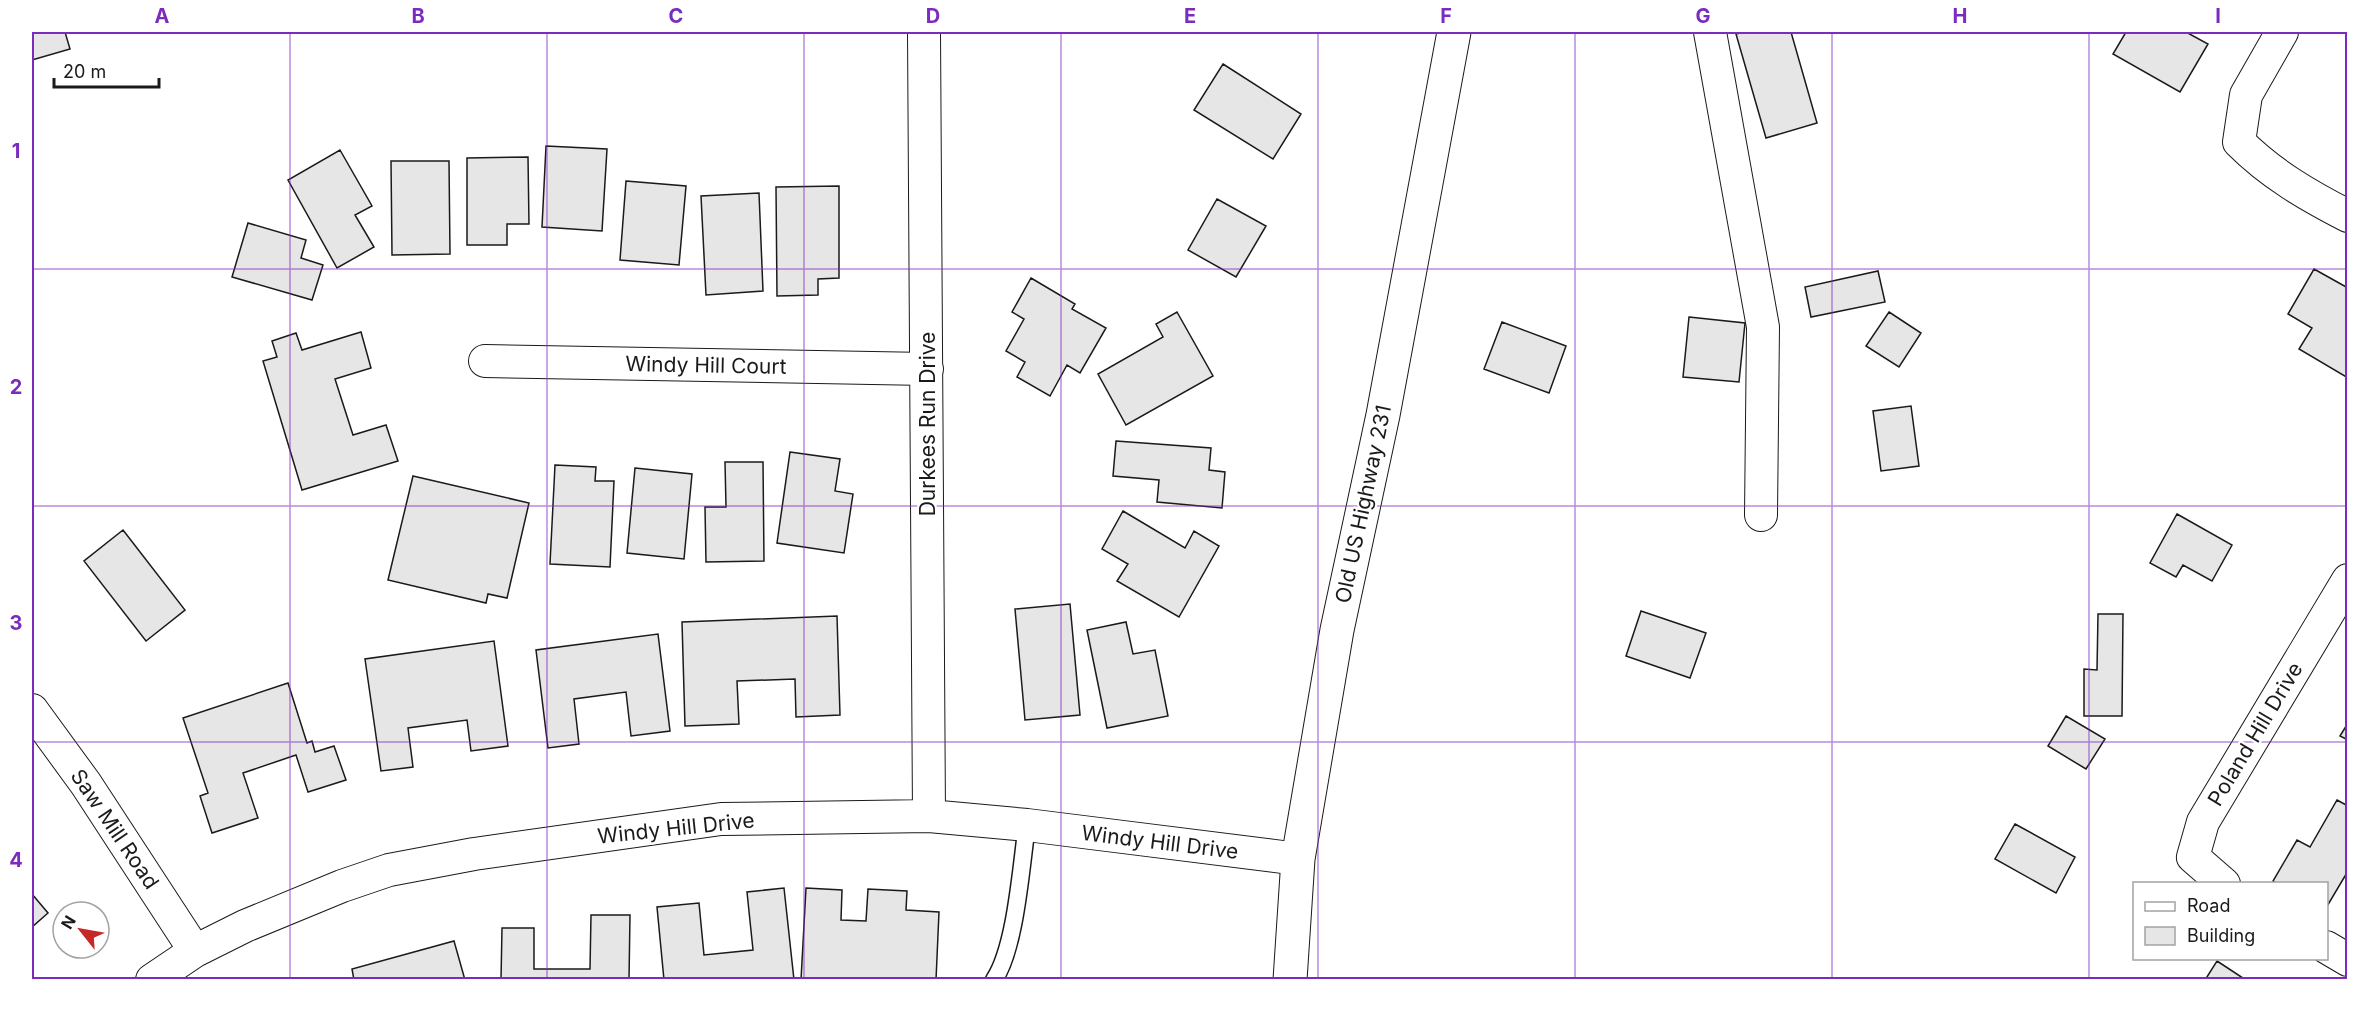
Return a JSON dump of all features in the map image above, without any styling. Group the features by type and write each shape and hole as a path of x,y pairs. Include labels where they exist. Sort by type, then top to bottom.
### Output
{"main road":[{"name":"Old US Highway 231","path":"1290,980 1298,859 1336,630 1383,415 1454,32"}],"street":[{"name":"Durkees Run Drive","path":"924,32 929,816"},
{"path":"1710,32 1763,327 1761,514"},
{"path":"2282,32 2246,95 2239,142 2261,164 2311,197 2348,216"},
{"name":"Windy Hill Court","path":"485,361 927,369"},
{"name":"Poland Hill Drive","path":"2222,882 2193,857 2203,822 2348,580"},
{"name":"Saw Mill Road","path":"32,710 86,784 195,951"},
{"name":"Windy Hill Drive","path":"152,980 195,951 245,926 342,886 389,870 432,861 721,819 929,816 1026,825 1298,859"},
{"path":"2328,948 2348,960"}],"lane":[{"path":"994,980 1002,967 1014,916 1026,825"}],"building":[{"path":"32,32 65,32 70,49 32,60"},
{"path":"1791,32 1817,123 1766,138 1736,34"},
{"path":"2126,32 2186,32 2208,44 2180,92 2113,54"},
{"path":"1223,64 1301,114 1273,159 1194,110"},
{"path":"546,146 607,149 602,231 542,227"},
{"path":"340,150 372,206 355,215 374,247 337,268 288,180"},
{"path":"528,157 529,224 507,224 507,245 467,245 467,158"},
{"path":"391,161 449,161 450,254 392,255"},
{"path":"626,181 686,186 679,265 620,260"},
{"path":"839,186 839,278 818,279 818,295 777,296 776,187"},
{"path":"759,193 763,291 706,295 701,196"},
{"path":"1217,199 1266,226 1236,277 1188,250"},
{"path":"248,223 306,240 301,258 323,265 312,300 232,277"},
{"path":"2314,269 2348,288 2348,378 2299,349 2312,328 2288,314"},
{"path":"1878,271 1885,302 1811,317 1805,287"},
{"path":"1031,278 1075,304 1072,309 1106,328 1080,373 1067,365 1050,396 1017,377 1025,362 1006,351 1024,319 1012,312"},
{"path":"1177,312 1213,376 1126,425 1098,374 1163,337 1156,324"},
{"path":"1889,312 1921,333 1899,367 1866,346"},
{"path":"1689,317 1745,323 1739,382 1683,377"},
{"path":"1502,322 1566,346 1549,393 1484,369"},
{"path":"361,332 371,368 335,379 353,435 386,425 398,461 302,490 263,361 277,357 272,341 296,333 302,350"},
{"path":"1911,406 1919,466 1881,471 1873,411"},
{"path":"1116,441 1211,448 1209,470 1225,472 1222,508 1157,502 1159,480 1113,476"},
{"path":"790,452 840,459 835,491 853,494 844,553 777,543"},
{"path":"725,462 763,462 764,561 706,562 705,507 726,507"},
{"path":"555,465 596,467 595,481 614,481 610,567 550,564"},
{"path":"635,468 692,474 684,559 627,553"},
{"path":"413,476 529,503 507,598 488,594 486,603 388,580"},
{"path":"1123,511 1185,548 1194,531 1219,546 1179,617 1117,581 1128,564 1102,549"},
{"path":"2177,514 2232,545 2212,581 2183,565 2176,577 2150,563"},
{"path":"123,530 185,610 146,641 84,561"},
{"path":"1070,604 1080,715 1025,720 1015,609"},
{"path":"1641,611 1706,633 1690,678 1626,656"},
{"path":"2098,614 2123,614 2122,716 2084,716 2084,669 2097,670"},
{"path":"837,616 840,715 796,717 795,679 737,681 739,724 685,726 682,622"},
{"path":"1126,622 1133,654 1155,650 1168,716 1107,728 1087,630"},
{"path":"658,634 670,731 631,736 626,692 574,699 579,744 548,748 536,650"},
{"path":"494,641 508,746 471,751 467,720 408,728 413,767 381,771 365,659"},
{"path":"288,683 307,743 312,741 315,752 334,746 346,780 308,792 296,755 243,773 258,818 212,833 200,796 208,793 183,718"},
{"path":"2066,716 2105,739 2086,769 2048,746"},
{"path":"2348,723 2348,740 2340,736"},
{"path":"2337,800 2348,806 2348,871 2328,905 2328,882 2273,881 2297,840 2310,847"},
{"path":"2015,824 2075,857 2056,893 1995,859"},
{"path":"784,888 794,980 664,980 657,907 699,903 704,955 753,950 747,892"},
{"path":"806,888 842,890 841,920 866,921 868,889 907,891 906,910 939,912 936,980 801,980"},
{"path":"32,894 48,913 32,927"},
{"path":"591,915 630,915 629,980 501,980 502,928 534,928 534,969 590,969"},
{"path":"454,941 465,980 354,980 352,969"},
{"path":"2217,961 2246,980 2205,980"}]}
